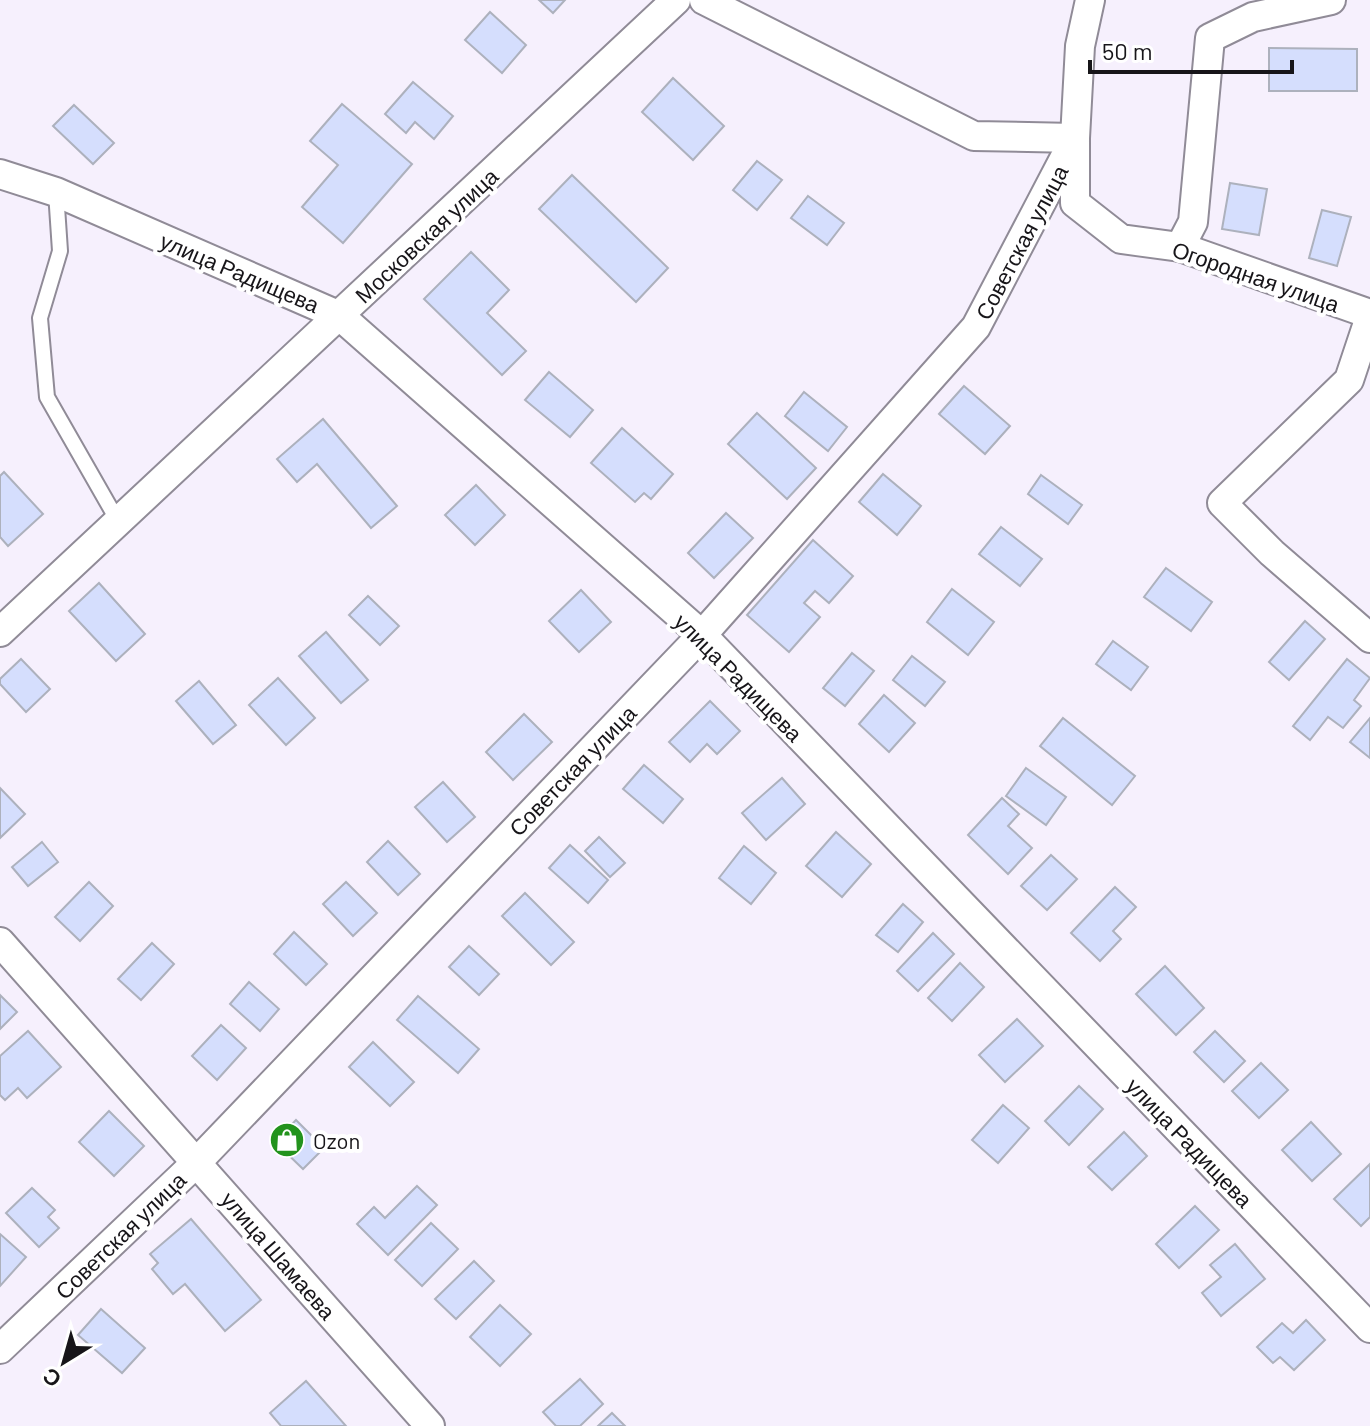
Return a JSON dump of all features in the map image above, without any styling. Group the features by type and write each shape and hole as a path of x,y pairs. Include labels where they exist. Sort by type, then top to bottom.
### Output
{"street":[{"name":"Московская улица","path":"0,632 676,0"},
{"path":"704,0 974,136 1075,138 1080,46 1090,0"},
{"path":"1180,247 1193,222 1210,38 1253,17 1331,0"},
{"name":"Огородная улица","path":"1075,138 1075,203 1121,239 1180,247 1370,316"},
{"name":"Советская улица","path":"0,1349 197,1162 702,635 976,327 1075,138"},
{"name":"улица Радищева","path":"0,174 56,192 340,316 702,635 1370,1328"},
{"path":"1370,316 1349,380 1222,503 1272,553 1370,638"},
{"name":"улица Шамаева","path":"0,942 430,1426"}],"lane":[{"path":"56,192 60,251 40,318 47,397 119,523"}],"building":[{"path":"539,0 565,0 553,13"},
{"path":"490,12 526,45 502,73 465,40"},
{"path":"1269,48 1357,49 1357,91 1269,91"},
{"path":"673,78 724,126 693,160 642,112"},
{"path":"413,82 453,116 434,139 415,122 406,133 385,114"},
{"path":"342,104 412,164 343,243 302,207 338,165 310,141"},
{"path":"74,105 114,143 93,164 53,126"},
{"path":"757,161 782,180 757,210 733,190"},
{"path":"572,175 668,268 636,302 539,209"},
{"path":"1230,183 1267,189 1259,235 1222,229"},
{"path":"808,196 844,223 827,245 791,218"},
{"path":"1322,210 1351,217 1337,266 1309,258"},
{"path":"471,252 509,290 487,313 526,351 502,375 424,299"},
{"path":"549,372 593,410 570,437 525,400"},
{"path":"964,386 1010,426 985,454 939,414"},
{"path":"804,392 847,427 828,451 785,416"},
{"path":"757,413 816,468 787,499 728,444"},
{"path":"323,419 397,506 371,528 317,464 297,482 277,459"},
{"path":"622,428 673,474 651,499 644,493 635,502 591,463"},
{"path":"4,472 43,514 8,546 0,537 0,476"},
{"path":"883,474 921,506 897,535 859,502"},
{"path":"1041,475 1082,505 1068,524 1028,494"},
{"path":"476,485 505,515 475,545 445,515"},
{"path":"726,513 753,538 714,578 688,553"},
{"path":"1001,527 1042,559 1020,586 979,554"},
{"path":"813,540 853,576 829,603 815,591 804,603 820,617 789,652 747,615"},
{"path":"1166,568 1212,602 1191,631 1144,597"},
{"path":"99,583 145,634 116,661 69,611"},
{"path":"952,589 994,622 968,655 927,622"},
{"path":"581,590 611,622 579,652 549,621"},
{"path":"368,596 399,626 380,645 349,615"},
{"path":"1305,621 1325,639 1289,680 1269,662"},
{"path":"326,632 368,680 341,703 299,656"},
{"path":"1113,641 1148,667 1131,690 1096,664"},
{"path":"852,653 874,671 845,706 823,688"},
{"path":"912,656 945,682 925,706 893,680"},
{"path":"21,659 50,689 26,712 0,684 0,679"},
{"path":"1347,659 1370,678 1354,700 1361,706 1343,728 1328,717 1310,740 1293,726"},
{"path":"278,678 315,718 286,745 249,705"},
{"path":"199,681 236,725 213,744 176,701"},
{"path":"884,695 915,723 889,752 859,724"},
{"path":"710,701 740,731 717,754 707,744 690,762 669,742"},
{"path":"524,714 552,742 513,780 486,752"},
{"path":"1063,718 1135,776 1112,805 1040,746"},
{"path":"1370,718 1370,758 1350,742"},
{"path":"644,765 683,799 663,823 623,789"},
{"path":"1026,768 1066,797 1046,825 1006,796"},
{"path":"782,778 805,804 766,840 742,813"},
{"path":"443,782 475,817 447,842 415,807"},
{"path":"0,788 25,814 0,838"},
{"path":"1002,798 1019,814 1008,826 1032,848 1008,874 968,835"},
{"path":"836,832 871,864 842,897 806,866"},
{"path":"599,837 625,863 610,877 585,851"},
{"path":"388,841 420,874 398,895 367,862"},
{"path":"42,842 58,862 28,886 12,867"},
{"path":"570,845 608,880 588,903 549,868"},
{"path":"744,846 776,873 751,904 719,878"},
{"path":"1051,855 1077,879 1047,910 1021,886"},
{"path":"89,882 113,906 80,941 55,917"},
{"path":"346,882 377,913 353,936 323,904"},
{"path":"1115,887 1136,907 1113,931 1121,939 1100,961 1071,933"},
{"path":"525,893 574,942 551,965 502,916"},
{"path":"903,904 923,922 898,952 876,935"},
{"path":"294,932 327,964 306,985 274,954"},
{"path":"933,933 954,954 918,991 897,971"},
{"path":"152,943 174,964 141,1000 118,979"},
{"path":"469,946 499,974 479,995 449,967"},
{"path":"960,963 984,987 952,1021 928,998"},
{"path":"1165,966 1204,1008 1176,1035 1136,994"},
{"path":"249,982 279,1009 260,1031 230,1004"},
{"path":"0,995 17,1012 0,1029"},
{"path":"418,996 479,1049 458,1073 397,1020"},
{"path":"1017,1019 1043,1046 1005,1082 979,1055"},
{"path":"221,1025 246,1048 217,1080 192,1056"},
{"path":"28,1031 61,1067 27,1098 18,1088 5,1100 0,1095 0,1056"},
{"path":"1215,1031 1245,1061 1224,1082 1194,1052"},
{"path":"373,1042 414,1082 390,1106 349,1067"},
{"path":"1261,1063 1288,1090 1259,1118 1232,1091"},
{"path":"1079,1086 1103,1109 1069,1145 1045,1121"},
{"path":"1003,1105 1029,1128 998,1163 972,1140"},
{"path":"109,1111 144,1146 114,1176 79,1142"},
{"path":"296,1120 324,1148 303,1169 275,1142"},
{"path":"1311,1122 1341,1154 1312,1181 1282,1150"},
{"path":"1124,1132 1147,1156 1112,1190 1088,1167"},
{"path":"1370,1164 1370,1217 1361,1226 1334,1199"},
{"path":"417,1186 437,1205 388,1255 357,1224 374,1207 385,1218"},
{"path":"32,1188 55,1210 48,1217 59,1228 39,1247 6,1213"},
{"path":"1195,1206 1219,1230 1179,1268 1156,1244"},
{"path":"191,1219 261,1300 225,1331 185,1284 173,1294 152,1269 158,1263 150,1254"},
{"path":"431,1223 458,1249 422,1286 395,1260"},
{"path":"0,1234 26,1257 0,1286"},
{"path":"1235,1244 1265,1279 1221,1316 1202,1293 1221,1277 1210,1265"},
{"path":"474,1261 494,1281 456,1319 435,1299"},
{"path":"500,1305 531,1334 500,1366 470,1337"},
{"path":"101,1309 145,1348 122,1373 78,1335"},
{"path":"1306,1320 1325,1340 1294,1370 1280,1357 1273,1363 1257,1347 1282,1323 1293,1333"},
{"path":"580,1379 603,1404 580,1426 556,1426 543,1412"},
{"path":"306,1381 346,1426 281,1426 270,1413"},
{"path":"612,1413 625,1426 598,1426"}],"place":[{"name":"Ozon","path":"287,1140"}]}
